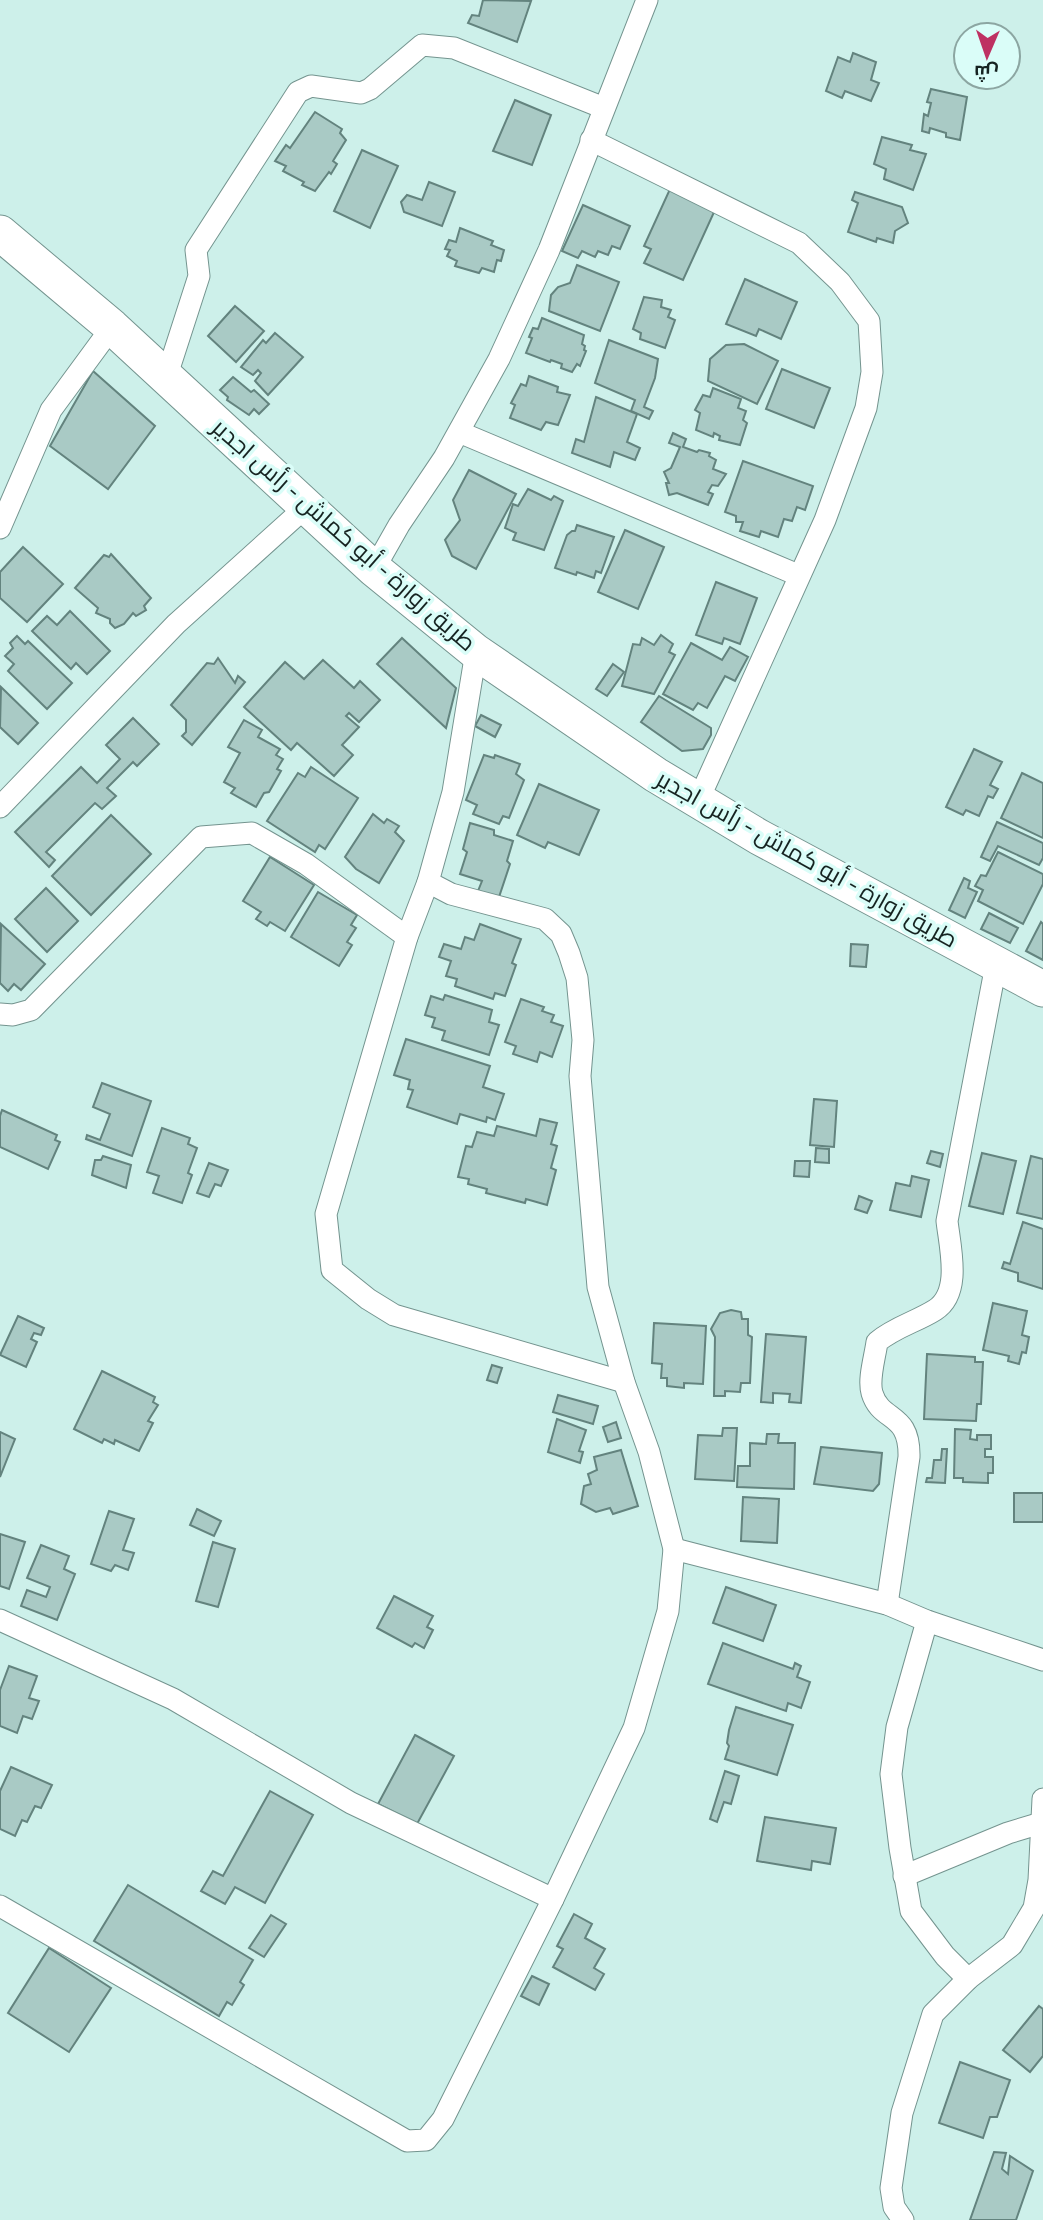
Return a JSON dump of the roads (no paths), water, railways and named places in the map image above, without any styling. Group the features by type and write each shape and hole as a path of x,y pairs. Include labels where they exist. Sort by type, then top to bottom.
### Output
{"main road":[{"name":"طريق زوارة - أبو كماش - رأس اجدير","path":"0,233 112,327 308,505 374,569 476,652 698,801 759,837 1043,989"}],"street":[{"path":"374,569 458,432 499,359 543,262 647,0"},
{"path":"166,378 199,276 196,250 298,92 311,86 361,93 370,89 422,45 439,45 454,48 604,108"},
{"path":"591,140 799,243 840,282 869,321 872,372 866,408 825,520 698,801"},
{"path":"0,528 51,410 112,327"},
{"path":"458,432 798,575"},
{"path":"0,807 176,624 308,505"},
{"path":"476,652 453,792 428,882 407,937 326,1214 332,1270 368,1299 394,1315 624,1382"},
{"path":"0,1014 13,1015 31,1010 201,837 252,833 306,864 407,937"},
{"path":"0,1906 407,2141 426,2140 443,2119 553,1899 634,1728 668,1611 674,1549 649,1452 624,1382 598,1287 580,1076 583,1040 577,978 562,934 545,919 451,894 428,882"},
{"path":"887,1605 909,1457 909,1441 904,1427 876,1404 870,1389 877,1342 888,1333 937,1309 949,1295 951,1264 947,1221 996,965"},
{"path":"674,1549 887,1605 1043,1660"},
{"path":"0,1620 173,1699 351,1803 553,1899"},
{"path":"927,1621 897,1727 891,1774 911,1911 945,1956 968,1979"},
{"path":"903,2220 894,2207 891,2188 902,2113 933,2014 968,1979 1012,1945 1034,1908 1039,1880 1043,1799"},
{"path":"904,1877 1008,1833 1041,1823"}]}
